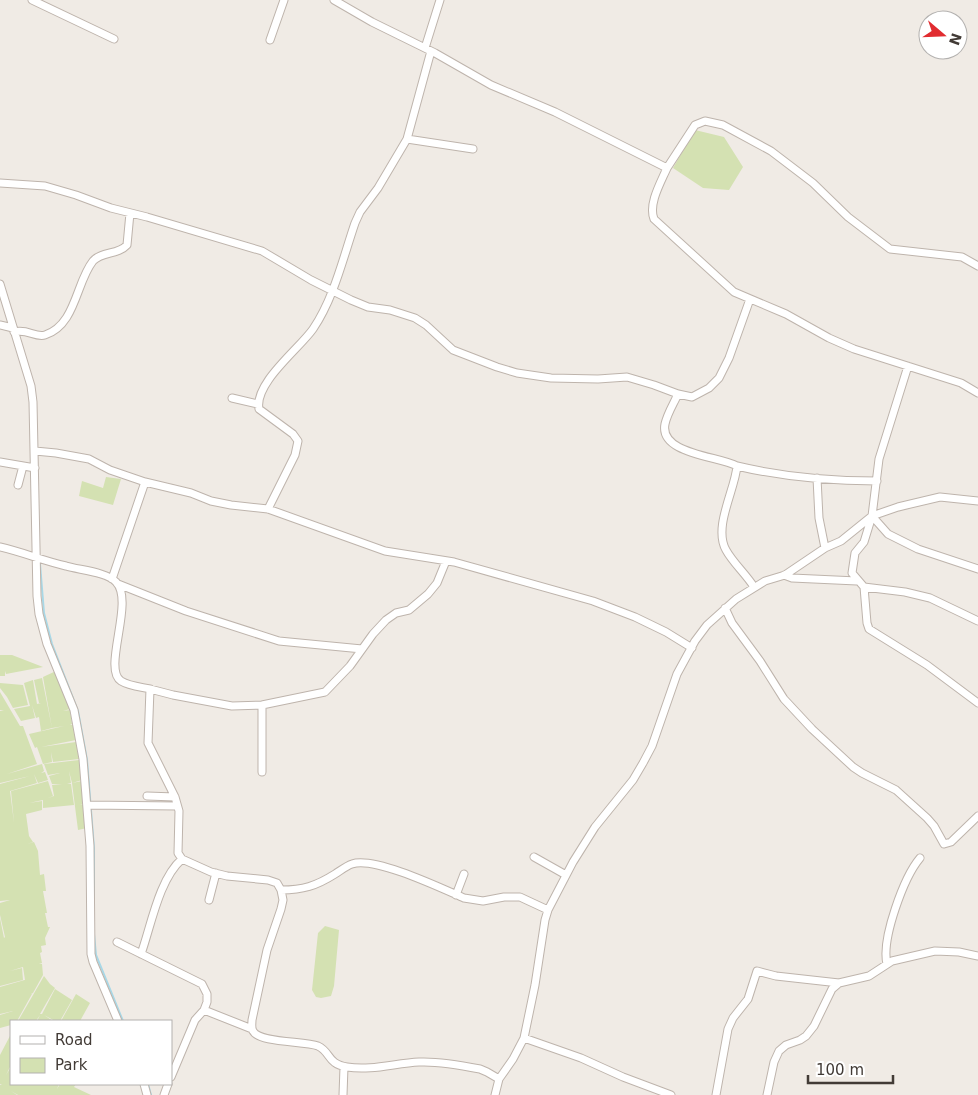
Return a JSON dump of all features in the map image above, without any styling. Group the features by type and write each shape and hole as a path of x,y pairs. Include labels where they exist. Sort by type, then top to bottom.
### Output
{"street":[{"path":"32,0 114,39"},
{"path":"270,40 284,0"},
{"path":"334,0 372,22 428,49 491,85 555,112 667,168"},
{"path":"268,509 295,455 298,441 293,434 259,409 259,397 271,376 312,329 327,305 357,218 378,188 406,139 440,0"},
{"path":"977,391 961,383 854,349 829,338 786,314 734,292 654,219 652,209 667,168 695,125 705,121 723,125 771,151 813,183 848,217 890,249 962,257 978,266"},
{"path":"406,139 473,149"},
{"path":"0,183 45,186 76,194 111,208 262,250 310,280 351,300 368,307 390,310 415,318 426,325 453,350 517,373 551,378 598,380 627,377 678,394 692,396 709,388 719,378 729,358 750,299"},
{"path":"0,326 42,336 54,331 72,309 92,262 99,255 124,248 127,245 130,213"},
{"path":"0,284 16,331 31,386 37,451 35,468 37,596 39,614 47,644 74,710 83,759 89,805 91,954 118,1020"},
{"path":"908,366 879,459 872,516 864,542 855,553 852,572 857,581 864,587 906,592 930,598 978,621"},
{"path":"678,394 665,424 666,435 671,444 699,455 760,472 817,478 877,481"},
{"path":"232,398 258,404"},
{"path":"37,451 89,459 110,470 145,482 191,493 224,504 268,509 385,551 446,561 593,601 658,628 692,648"},
{"path":"0,462 35,468"},
{"path":"18,485 23,466"},
{"path":"737,466 723,522 723,543 726,551 754,588"},
{"path":"817,478 819,518 825,548"},
{"path":"145,482 115,581 123,596 115,670 122,682 173,695 232,706 262,705 325,692 350,666 386,620 396,613 409,610 428,594 437,583 446,561"},
{"path":"495,1095 499,1079 513,1059 524,1038 548,910 572,862 596,827 633,780 643,763 652,746 677,674 707,625 725,608 754,588 765,581 784,575 825,548 841,541 872,516 920,501 940,497 978,501"},
{"path":"872,516 888,534 895,538 918,549 978,570"},
{"path":"0,547 115,581 186,611 279,641 362,649"},
{"path":"784,575 792,578 857,581"},
{"path":"864,587 869,629 919,660 978,703"},
{"path":"725,608 732,623 760,661 784,699 800,717 857,770 896,790 920,810 934,826 944,844 951,842 978,816"},
{"path":"150,689 148,743 175,797 178,811 178,853 182,859 216,873 227,876 268,880 277,883 281,890 281,909 267,950 254,1010 252,1029"},
{"path":"262,705 262,772"},
{"path":"147,796 175,797"},
{"path":"89,805 177,806"},
{"path":"534,857 566,875"},
{"path":"887,964 885,952 892,919 912,868 920,858"},
{"path":"141,954 164,887 176,863 182,859"},
{"path":"281,890 312,887 349,865 359,862 394,869 456,895 476,901 520,897 548,910"},
{"path":"209,900 216,873"},
{"path":"456,895 464,874"},
{"path":"117,942 202,984 207,994 204,1010 195,1020 172,1075"},
{"path":"716,1095 728,1029 732,1018 748,999 757,971 776,976 840,983 870,976 892,961 935,951 959,952 978,956"},
{"path":"767,1095 774,1062 779,1052 786,1045 806,1036 814,1026 832,989 840,983"},
{"path":"204,1010 252,1029 259,1036 321,1047 335,1064 344,1067 361,1068 433,1062 480,1069 499,1079"},
{"path":"524,1038 581,1058 623,1077 671,1095"},
{"path":"343,1095 344,1067"}],"green space":[{"path":"695,130 724,137 743,167 729,190 703,188 673,168"},
{"path":"106,477 121,479 113,505 79,496 82,481 103,488"},
{"path":"0,655 12,655 43,667 6,674 5,671 5,676 0,676"},
{"path":"56,671 70,709 63,711 70,710 72,724 70,725 73,725 76,740 41,747 76,742 79,759 53,762 51,752 52,762 43,764 37,747 35,748 29,734 64,726 52,728 43,677"},
{"path":"42,678 52,728 41,731 39,717 36,718 32,705 35,718 21,721 14,709 30,706 24,683 33,680 37,704 41,703 39,703 34,680"},
{"path":"0,683 23,685 28,705 13,708 0,688"},
{"path":"0,692 20,726 23,726 37,764 7,774 42,764 44,771 41,773 45,772 48,780 38,783 34,774 37,783 10,791 14,823 11,791 48,781 53,796 48,798 54,796 52,785 62,784 52,784 49,776 60,773 48,775 44,764 79,760 82,780 72,783 69,771 71,783 67,784 71,784 74,805 43,808 43,800 29,803 42,801 42,810 26,814 29,836 33,842 27,844 34,842 38,851 40,875 44,874 46,891 43,891 47,913 45,913 48,927 50,927 45,938 46,945 41,946 42,963 39,964 42,964 43,975 18,1020 10,1020 10,1025 0,1028 0,1015 13,1011 0,1014 0,987 25,980 23,967 10,971 22,968 23,980 0,986 0,918 5,937 0,915 0,903 10,900 0,901 0,784 30,776 0,783 0,711 4,710 0,710"},
{"path":"82,781 84,804 80,804 85,805 87,828 78,830 72,783"},
{"path":"325,926 339,930 334,986 331,996 321,998 316,997 312,990 318,933"},
{"path":"44,976 55,988 40,1014 42,1014 55,989 72,1000 61,1020 53,1020 44,1015 52,1020 38,1020 40,1015 37,1020 19,1020"},
{"path":"76,994 90,1003 81,1020 62,1020"},
{"path":"10,1036 10,1067 6,1075 10,1069 10,1085 59,1085 57,1089 59,1085 75,1085 74,1087 91,1095 18,1095 11,1091 17,1095 0,1095 0,1085 2,1085 0,1084 0,1055"}],"waterway":[{"path":"40,564 44,613 52,644 78,711 87,760 94,848 94,904"},
{"path":"94,934 96,955 123,1020"},
{"path":"148,1085 151,1095"}]}
